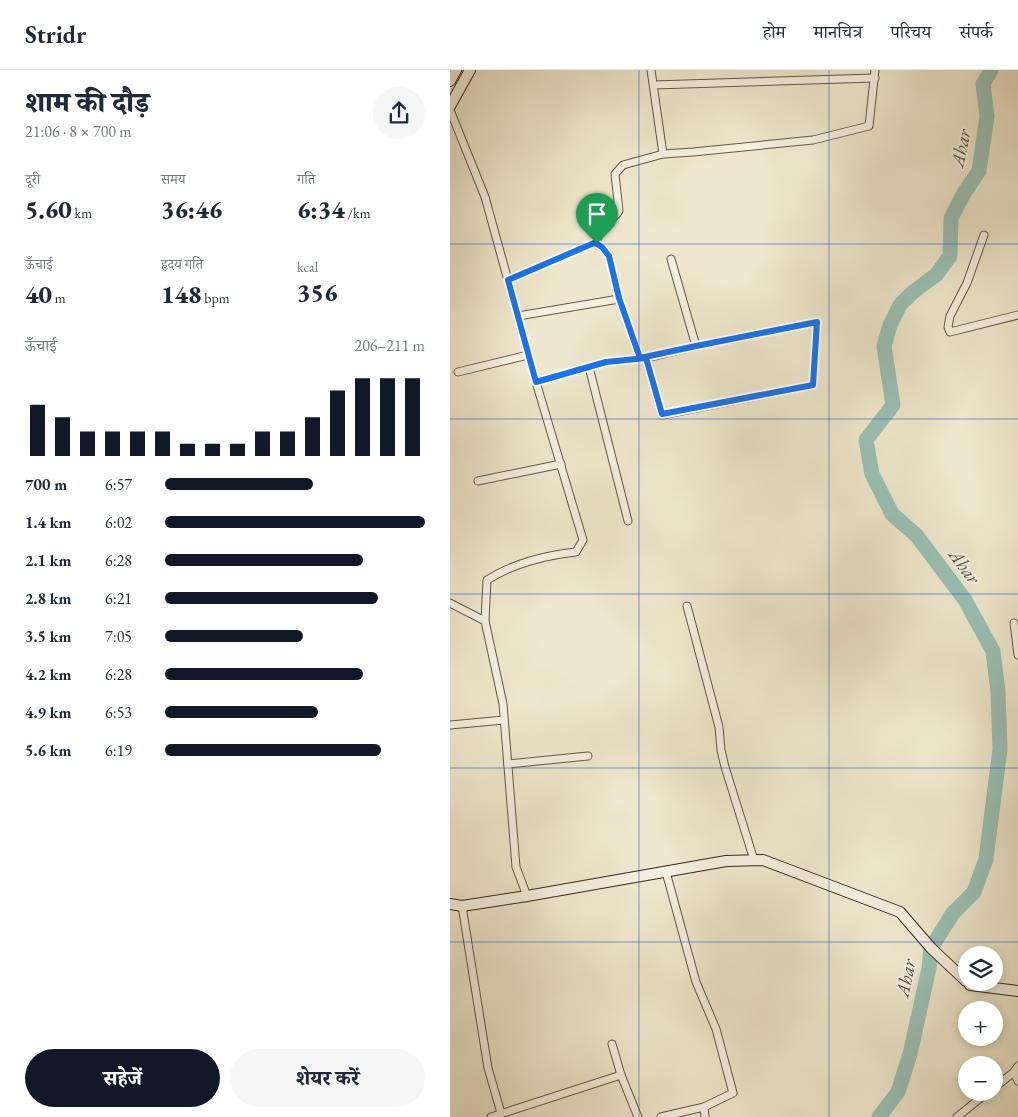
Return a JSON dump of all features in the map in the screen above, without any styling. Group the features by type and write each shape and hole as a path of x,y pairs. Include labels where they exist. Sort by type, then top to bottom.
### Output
{"street":[{"path":"450,81 456,70"},
{"path":"450,106 470,70"},
{"path":"651,70 663,154"},
{"path":"597,244 597,234 602,226 614,218 619,210 615,174 623,165 663,154 814,140 869,126 875,74 654,85"},
{"path":"450,110 485,197 528,355 583,540 576,552 560,554 500,572 487,580 485,621 503,704 516,867 528,896"},
{"path":"984,235 967,283 950,316 948,327 950,332 1018,315"},
{"path":"508,280 594,243 602,247 609,256 619,298 643,358 662,414 813,385 817,322 643,358 606,362 536,382"},
{"path":"671,258 696,346"},
{"path":"518,316 619,298"},
{"path":"458,372 528,355"},
{"path":"589,367 628,521"},
{"path":"478,481 560,464"},
{"path":"450,603 485,621"},
{"path":"687,606 719,727 725,767 754,860"},
{"path":"1014,623 1018,655"},
{"path":"450,724 504,720"},
{"path":"508,764 588,756"},
{"path":"450,904 462,906 726,862 763,860 900,912 931,948 958,974"},
{"path":"661,1117 704,1107 733,1093 716,1029 696,982 666,872"},
{"path":"462,906 488,1068 501,1113"},
{"path":"1003,989 1018,991"},
{"path":"612,1044 621,1075 638,1117"},
{"path":"1016,1069 1018,1081"},
{"path":"1003,1080 1016,1069"},
{"path":"491,1117 621,1075"},
{"path":"957,1117 977,1101"},
{"path":"704,1107 705,1117"}],"waterway":[{"name":"Ahar","path":"879,1117 898,1092 910,1054 929,968 931,948 953,913 974,892 986,859 1000,749 998,692 993,651 965,600 917,536 892,514 872,474 866,440 893,405 884,346 890,325 900,305 913,292 936,275 950,256 951,218 964,193 979,171 987,116 983,84 991,70"}],"route":[{"path":"594,243 597,244 609,256 619,298 640,358 817,322 813,385 662,414 646,358 606,362 536,382 508,280 594,243"}]}
